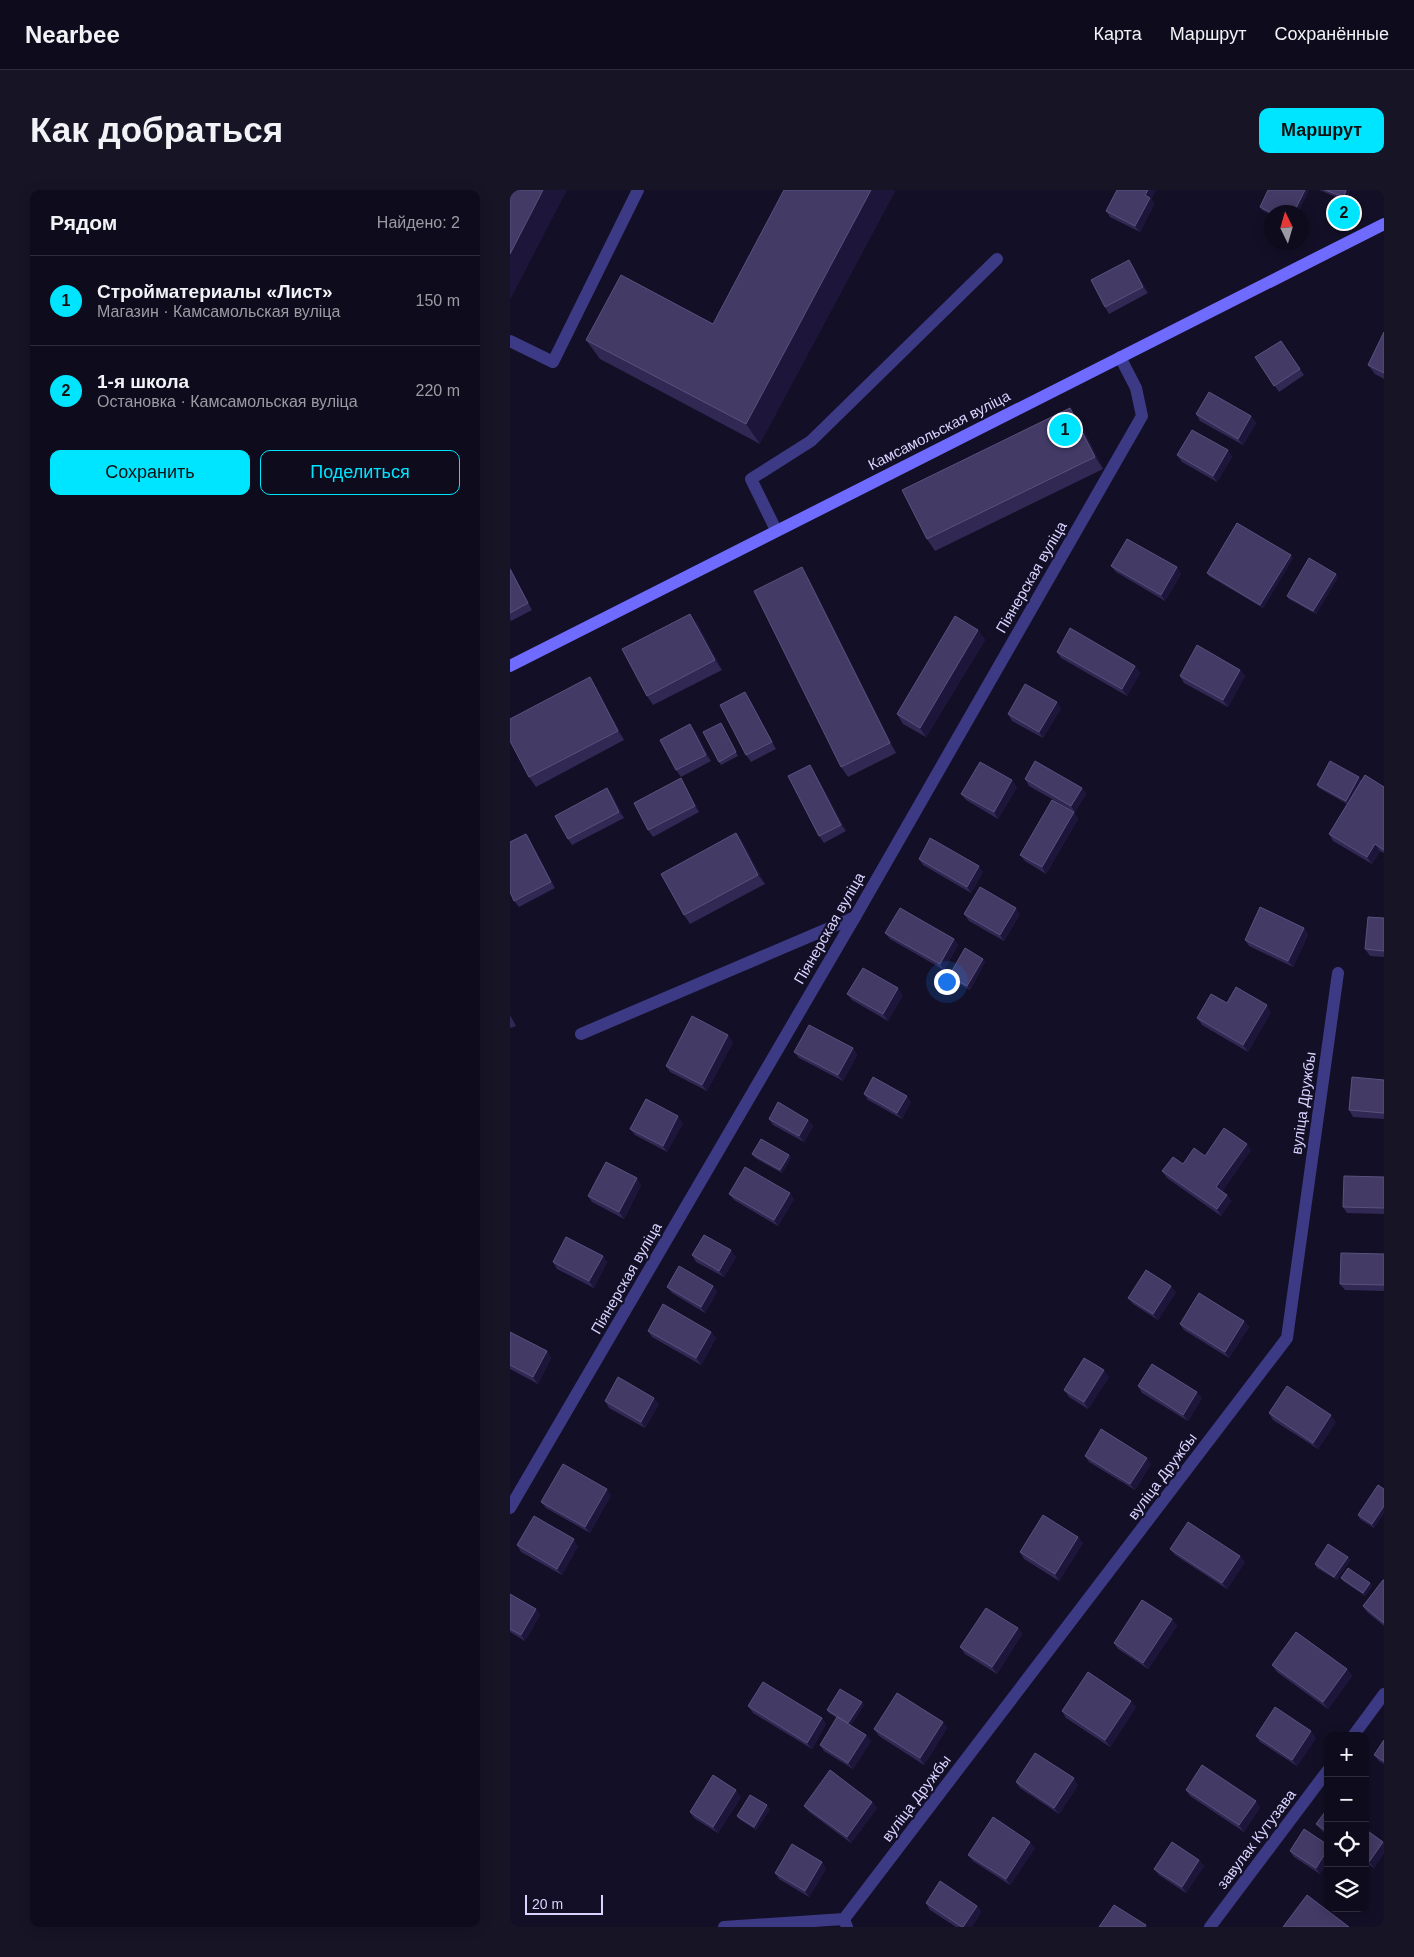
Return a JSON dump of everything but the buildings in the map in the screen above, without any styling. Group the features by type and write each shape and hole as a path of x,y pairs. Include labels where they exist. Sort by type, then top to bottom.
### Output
{"main road":[{"name":"Камсамольская вуліца","path":"510,666 1384,224"}],"street":[{"path":"510,341 553,362 638,190"},
{"path":"776,530 751,479 811,441 998,259"},
{"name":"Піянерская вуліца","path":"510,1508 855,917 1142,416 1136,388 1120,357"},
{"path":"581,1034 855,917"},
{"name":"вуліца Дружбы","path":"845,1923 1287,1338 1338,974"},
{"path":"1356,1732 1384,1694"},
{"name":"завулак Кутузава","path":"1210,1927 1324,1775"},
{"path":"724,1927 845,1923"}],"place":[{"name":"1-я школа","path":"1344,213"},
{"name":"Стройматериалы «Лист»","path":"1065,430"}]}
